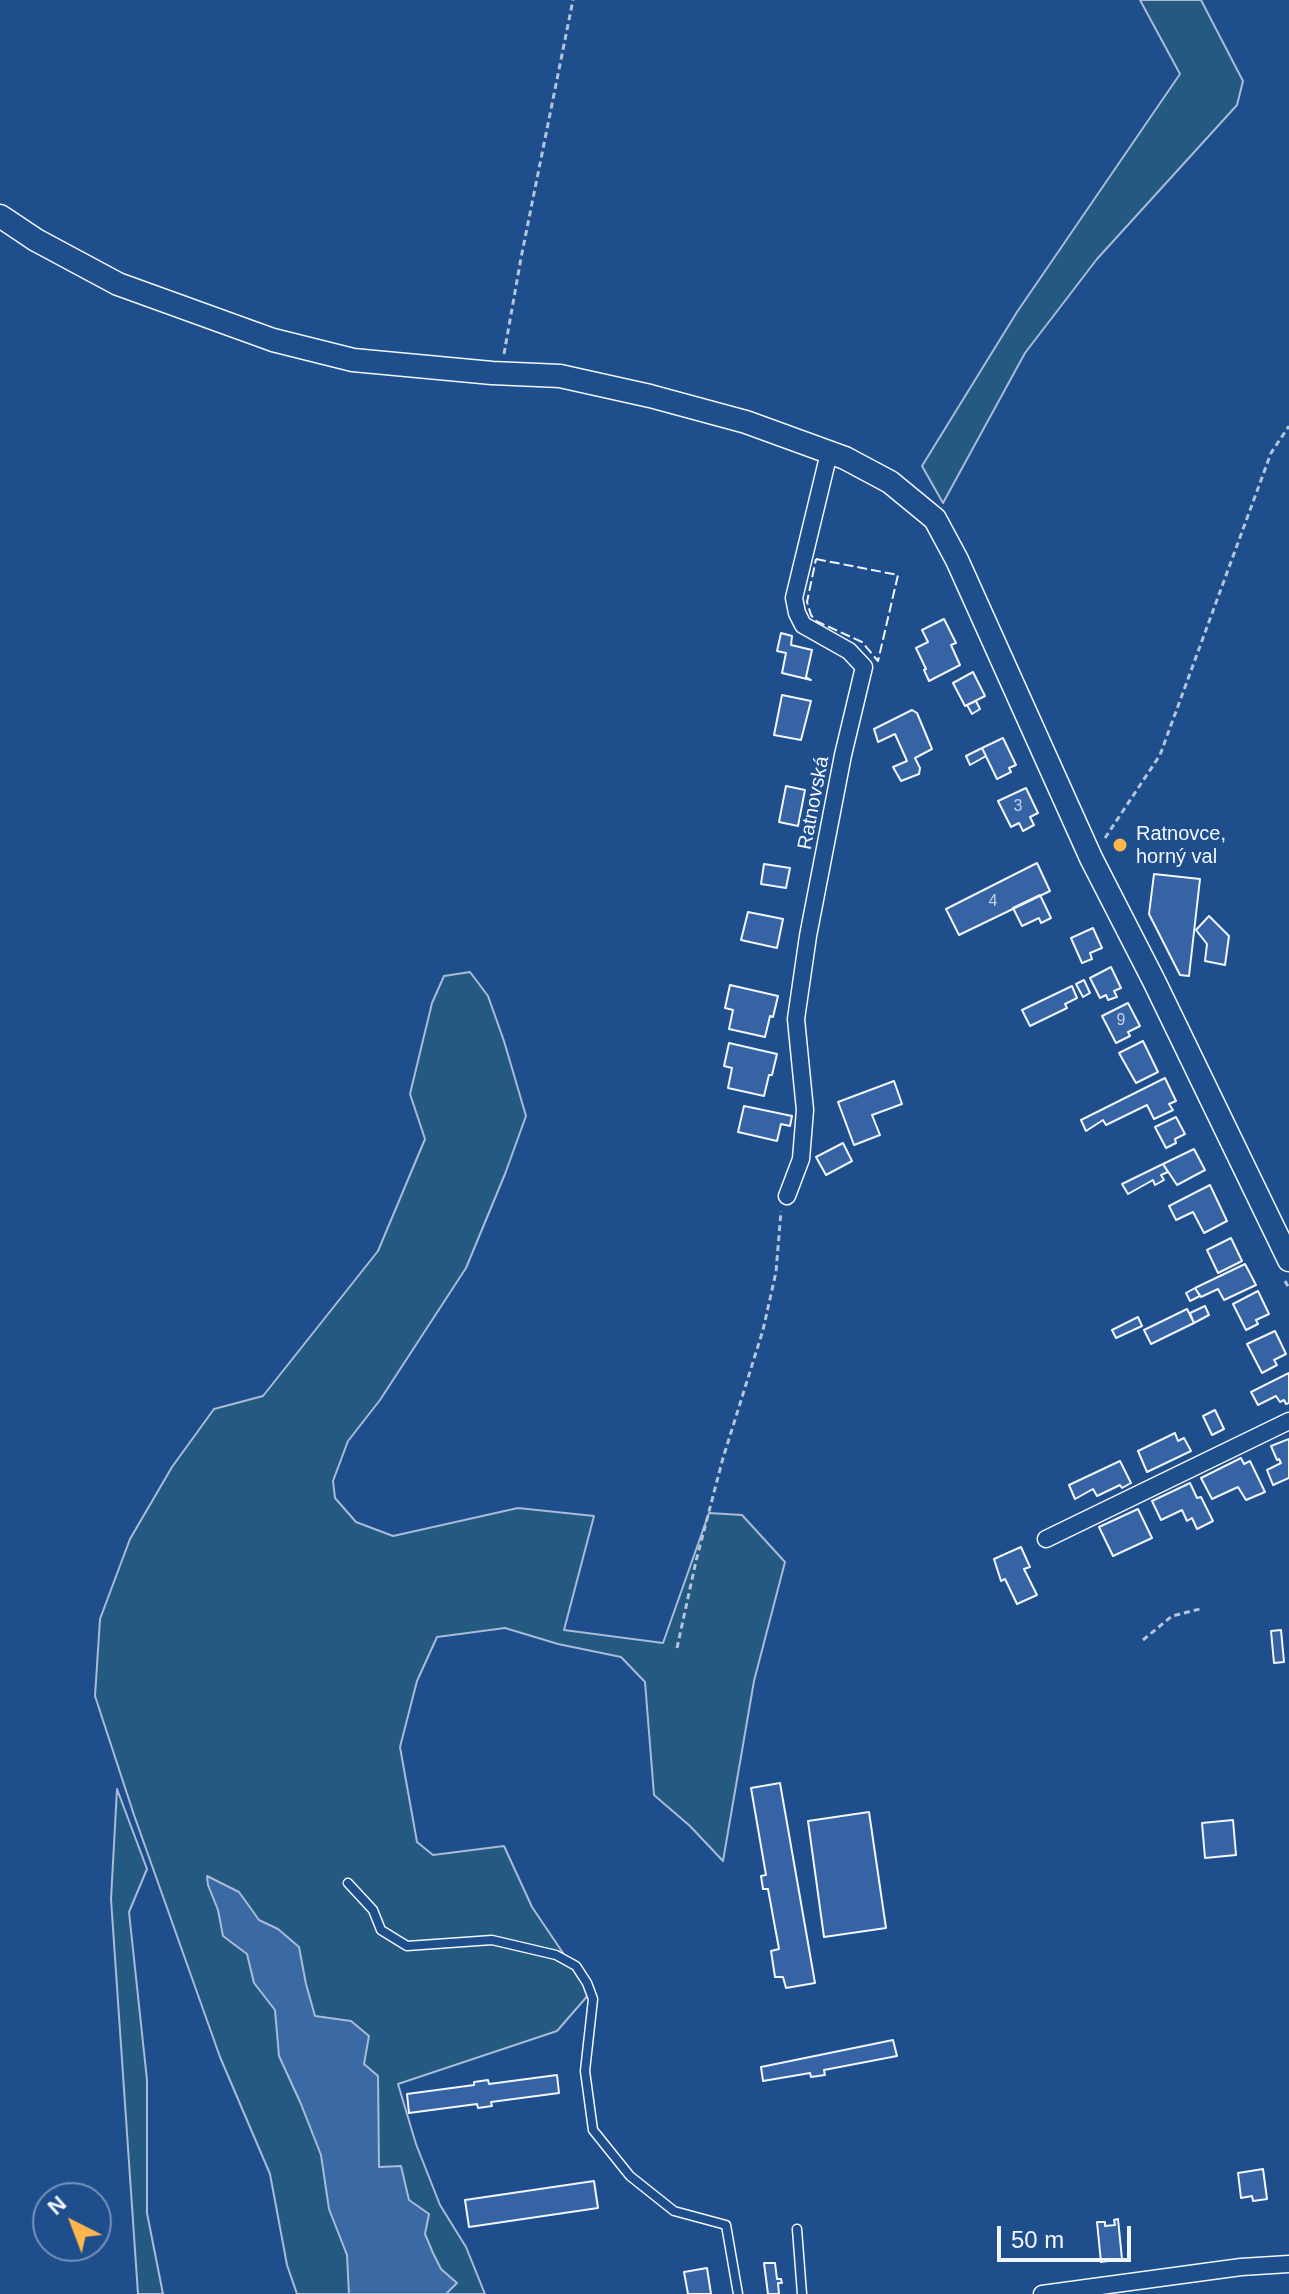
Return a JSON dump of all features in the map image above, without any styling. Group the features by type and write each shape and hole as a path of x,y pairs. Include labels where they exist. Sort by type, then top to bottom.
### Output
{"main road":[{"path":"0,216 36,240 118,284 273,340 353,360 560,376 650,396 746,422 845,458 890,482 935,519 957,560 1091,858 1289,1260"}],"street":[{"name":"Ratnovská","path":"787,1196 801,1159 805,1110 796,1019 843,755 864,667 849,651 803,625 794,598 829,453"},
{"path":"1046,1539 1289,1421"},
{"path":"1042,2294 1241,2267 1289,2264"}],"lane":[{"path":"348,1883 373,1910 381,1930 407,1946 492,1940 556,1955 576,1966 593,1999 585,2071 593,2130 630,2176 674,2211 726,2225 738,2294"},
{"path":"797,2229 802,2294"}],"path":[{"path":"501,373 573,0"},
{"path":"1091,858 1160,755 1271,453 1289,426"},
{"path":"677,1648 723,1458 763,1330 776,1272 780,1216 787,1196"},
{"path":"1143,1640 1172,1616 1200,1609"}],"shaded area":[{"path":"1140,0 1201,0 1243,81 1237,105 1097,259 1025,353 943,503 922,466 1017,312 1180,74"},
{"path":"470,972 488,996 526,1116 466,1268 380,1400 348,1441 333,1481 335,1498 356,1522 393,1536 518,1508 594,1516 564,1630 663,1643 709,1513 742,1515 785,1562 754,1681 723,1861 690,1826 654,1795 645,1682 621,1657 558,1644 505,1628 437,1637 417,1681 400,1747 417,1842 433,1855 504,1846 532,1907 590,1993 557,2031 398,2084 416,2144 440,2205 466,2247 485,2294 297,2294 287,2265 270,2174 220,2057 95,1696 100,1619 130,1539 172,1467 214,1409 263,1396 378,1251 425,1139 410,1094 432,1003 444,976"},
{"path":"117,1789 147,1869 129,1912 147,2080 147,2213 163,2294 138,2294 111,1899"},
{"path":"207,1876 239,1892 259,1920 278,1929 299,1947 315,2016 351,2021 369,2036 364,2064 378,2076 379,2167 401,2166 409,2200 429,2214 425,2234 441,2269 457,2283 446,2294 349,2294 347,2255 329,2209 321,2155 279,2056 275,2010 254,1983 247,1954 223,1936"}],"building":[{"path":"944,619 956,643 951,645 960,665 929,681 916,648 928,642 922,630"},
{"path":"781,633 792,636 791,645 812,650 806,677 811,680 782,673 786,653 777,651"},
{"path":"973,672 985,696 965,706 953,683"},
{"path":"782,695 811,701 801,740 774,735"},
{"path":"976,701 980,709 972,714 967,705"},
{"path":"912,710 917,713 932,749 915,758 920,768 919,774 901,781 893,767 907,761 895,734 878,742 874,729"},
{"path":"1003,738 1016,765 1009,768 1011,772 997,779 982,748"},
{"path":"982,748 986,756 970,765 966,756"},
{"path":"786,786 805,790 798,826 779,822"},
{"path":"1026,788 1038,813 1030,817 1034,825 1023,831 1019,823 1011,827 998,801"},
{"path":"1037,863 1050,891 959,935 946,909"},
{"path":"764,864 790,868 786,888 761,884"},
{"path":"1154,874 1200,879 1189,976 1180,975 1149,914"},
{"path":"1040,895 1051,918 1041,923 1039,918 1022,926 1013,908"},
{"path":"748,912 783,919 777,948 741,940"},
{"path":"1209,916 1229,936 1225,965 1205,961 1207,944 1196,930"},
{"path":"1093,928 1102,948 1090,953 1092,959 1082,963 1071,938"},
{"path":"1111,967 1121,988 1114,991 1117,997 1108,1000 1106,995 1100,998 1090,978"},
{"path":"1084,980 1090,993 1083,997 1076,984"},
{"path":"730,985 778,996 765,1037 729,1029 733,1010 725,1008"},
{"path":"1072,986 1077,998 1065,1004 1067,1008 1030,1026 1022,1010"},
{"path":"1128,1003 1140,1026 1116,1043 1102,1016"},
{"path":"1143,1041 1158,1072 1136,1083 1119,1053"},
{"path":"729,1043 777,1054 764,1096 728,1088 732,1068 724,1066"},
{"path":"1165,1078 1176,1101 1169,1104 1173,1110 1154,1119 1147,1105 1106,1125 1103,1120 1086,1131 1081,1120"},
{"path":"894,1081 902,1104 872,1115 880,1135 854,1145 838,1102"},
{"path":"744,1106 792,1116 790,1126 781,1124 777,1141 738,1132"},
{"path":"1176,1117 1185,1134 1166,1148 1155,1127"},
{"path":"843,1143 852,1161 826,1175 816,1157"},
{"path":"1194,1149 1205,1170 1177,1185 1163,1164"},
{"path":"1163,1164 1168,1172 1161,1175 1164,1180 1155,1185 1153,1180 1128,1194 1122,1184"},
{"path":"1210,1185 1227,1221 1204,1233 1193,1212 1176,1220 1169,1206"},
{"path":"1231,1238 1242,1261 1218,1273 1207,1250"},
{"path":"1245,1264 1256,1285 1224,1300 1218,1289 1201,1297 1195,1288"},
{"path":"1195,1288 1200,1296 1190,1301 1186,1293"},
{"path":"1258,1291 1269,1314 1256,1320 1258,1324 1246,1330 1233,1304"},
{"path":"1205,1306 1209,1315 1194,1323 1190,1313"},
{"path":"1187,1309 1194,1323 1151,1344 1144,1330"},
{"path":"1138,1317 1142,1326 1116,1338 1112,1330"},
{"path":"1275,1331 1286,1354 1274,1360 1277,1365 1262,1373 1247,1344"},
{"path":"1289,1373 1289,1403 1286,1404 1284,1400 1280,1402 1276,1396 1258,1405 1251,1392"},
{"path":"1215,1410 1224,1429 1212,1435 1203,1416"},
{"path":"1175,1433 1178,1441 1184,1438 1191,1451 1147,1472 1138,1451"},
{"path":"1289,1439 1289,1478 1273,1485 1267,1470 1281,1463 1271,1446"},
{"path":"1241,1458 1244,1464 1250,1461 1265,1492 1246,1500 1238,1487 1212,1499 1201,1478"},
{"path":"1120,1461 1131,1483 1097,1496 1093,1489 1075,1499 1069,1485"},
{"path":"1190,1483 1213,1521 1197,1529 1192,1518 1187,1521 1182,1510 1161,1520 1152,1501"},
{"path":"1138,1509 1152,1538 1113,1556 1099,1527"},
{"path":"1021,1547 1030,1567 1024,1569 1037,1595 1017,1604 1005,1579 1001,1581 994,1559"},
{"path":"1281,1630 1284,1662 1274,1663 1271,1631"},
{"path":"780,1783 815,1983 786,1988 783,1977 775,1977 771,1951 779,1949 768,1889 763,1889 761,1876 766,1875 751,1788"},
{"path":"869,1812 886,1928 824,1937 808,1821"},
{"path":"1233,1820 1236,1855 1205,1858 1202,1823"},
{"path":"893,2040 897,2056 824,2070 825,2075 811,2077 810,2073 763,2081 761,2067"},
{"path":"557,2075 559,2093 491,2102 492,2106 478,2108 477,2104 409,2113 407,2094 474,2085 474,2082 488,2080 489,2084"},
{"path":"1263,2169 1267,2199 1253,2201 1252,2196 1241,2198 1238,2173"},
{"path":"594,2181 598,2208 469,2227 465,2200"},
{"path":"1118,2219 1122,2259 1101,2262 1097,2222 1105,2222 1105,2226 1115,2225 1114,2220"},
{"path":"764,2263 775,2263 777,2279 781,2279 782,2283 778,2283 779,2294 768,2294"},
{"path":"707,2268 711,2294 688,2294 684,2272"}],"fence":[{"path":"816,559 898,575 878,661 862,642 816,621 811,615 807,602 816,559"}],"place":[{"name":"Ratnovce, horný val","path":"1120,845"}]}
